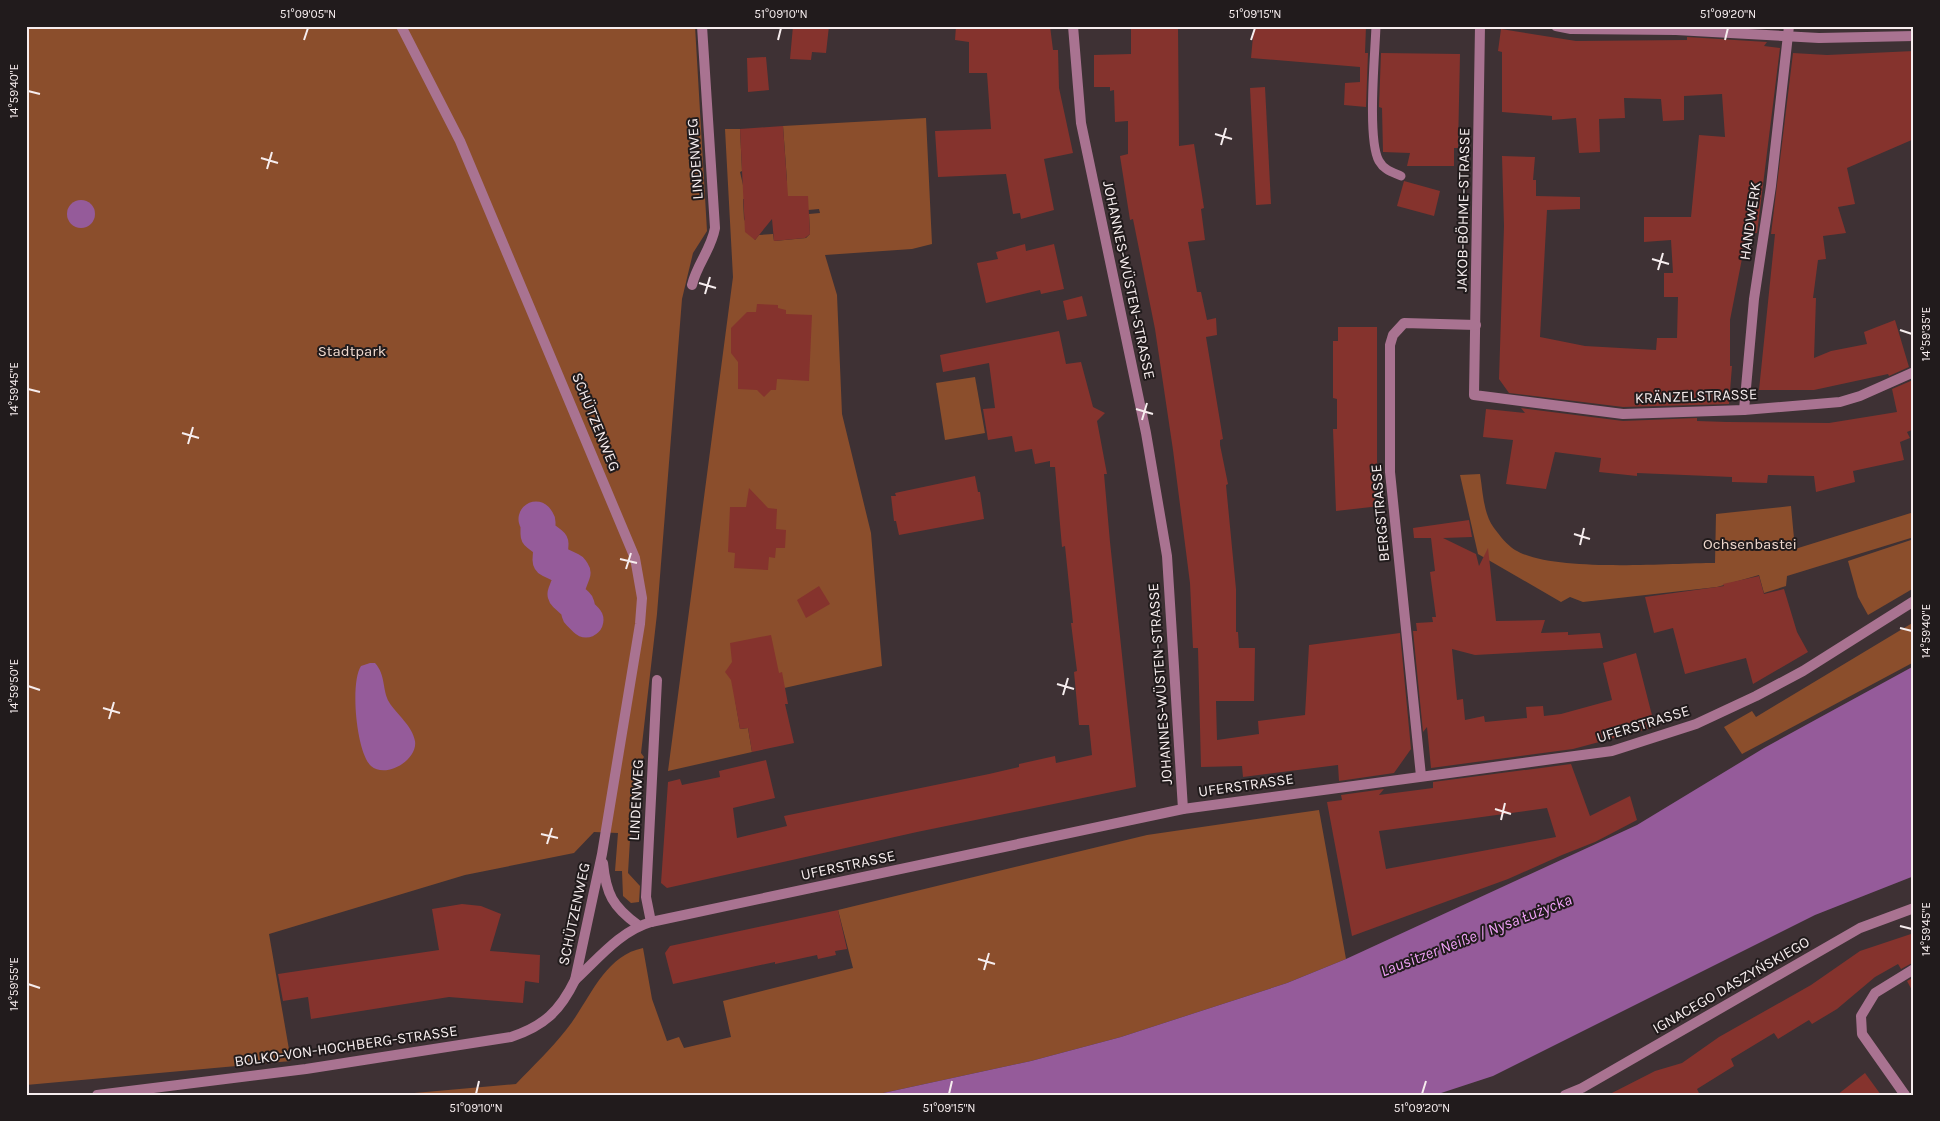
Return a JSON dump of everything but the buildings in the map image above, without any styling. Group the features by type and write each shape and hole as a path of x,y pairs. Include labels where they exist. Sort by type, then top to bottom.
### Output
{"street":[{"name":"SCHÜTZENWEG","path":"401,26 460,141 562,379 638,567 642,598 640,624 602,854 575,980"},
{"name":"LINDENWEG","path":"692,285 698,266 712,242 715,228 702,26"},
{"name":"JOHANNES-WÜSTEN-STRASSE","path":"1073,26 1081,123 1146,433 1167,556 1183,809"},
{"name":"JAKOB-BÖHME-STRASSE","path":"1474,395 1480,26"},
{"path":"1556,26 1571,29 1789,31 1914,36"},
{"name":"HANDWERK","path":"1744,410 1754,299 1789,31"},
{"name":"BERGSTRASSE","path":"1421,776 1390,472 1390,345 1393,335 1404,323 1476,325"},
{"name":"KRÄNZELSTRASSE","path":"1474,395 1623,414 1744,410 1840,402 1914,372"},
{"name":"UFERSTRASSE","path":"575,980 621,937 638,925 651,922 1183,809 1421,776 1577,758 1612,751 1696,724 1803,671 1914,601"},
{"name":"LINDENWEG","path":"651,922 646,897 657,680"},
{"name":"SCHÜTZENWEG","path":"602,854 611,900 618,909 638,925"},
{"name":"IGNACEGO DASZYŃSKIEGO","path":"1565,1095 1583,1091 1860,928 1914,908"},
{"path":"1905,1095 1862,1034 1861,1016 1875,993 1914,968"},
{"name":"BOLKO-VON-HOCHBERG-STRASSE","path":"97,1095 292,1071 511,1037 530,1031 547,1020 566,998 575,980"}],"lane":[{"path":"1376,26 1373,98 1377,155 1386,170 1401,176"}],"green space":[{"name":"Stadtpark","path":"26,26 695,26 707,231 693,253 682,299 657,614 641,753 644,757 634,772 628,873 640,886 639,902 631,903 623,896 622,871 615,871 618,833 594,832 574,853 465,875 269,934 291,1061 26,1085"},
{"path":"926,118 932,244 912,249 825,255 837,295 842,414 871,533 882,666 735,699 740,729 748,728 752,752 668,771 733,277 725,129 740,129 742,171 740,172 743,185 787,181 783,126","holes":["791,196 808,210 819,209 820,213 809,214 810,234 806,238 774,241 773,234 759,235 755,240 744,219 743,199"]},
{"path":"975,377 985,433 945,440 936,383"},
{"name":"Ochsenbastei","path":"1480,474 1484,502 1490,522 1501,537 1515,550 1533,557 1556,562 1612,565 1715,563 1716,514 1791,506 1795,549 1914,512 1914,537 1787,576 1786,586 1764,593 1759,575 1717,587 1583,602 1570,597 1561,602 1478,554 1460,475"},
{"path":"1914,539 1914,588 1868,615 1858,597 1848,561"},
{"path":"1914,622 1914,662 1742,754 1724,727 1752,711 1756,717"},
{"path":"1319,810 1346,959 1287,983 1121,1037 1031,1061 874,1095 392,1095 516,1084 566,1030 607,970 617,960 643,948 652,999 667,1041 679,1037 684,1048 731,1037 723,1001 853,968 838,910 1147,835"}],"water":[{"path":"81,200 91,204 95,214 91,224 81,228 71,224 67,214 71,204"},
{"path":"375,663 381,672 385,693 389,702 408,725 415,741 412,755 400,766 392,769 377,769 371,766 366,758 358,732 355,701 358,674 361,666"},
{"name":"Lausitzer Neiße / Nysa Łużycka","path":"1914,666 1914,876 1815,915 1493,1076 1435,1095 874,1095 1031,1061 1121,1037 1287,983 1346,959 1637,825 1764,748"}],"waterway":[{"path":"536,519 538,522 538,534 551,544 550,560 571,570 573,573 565,594 577,605 579,613 586,620"}]}
